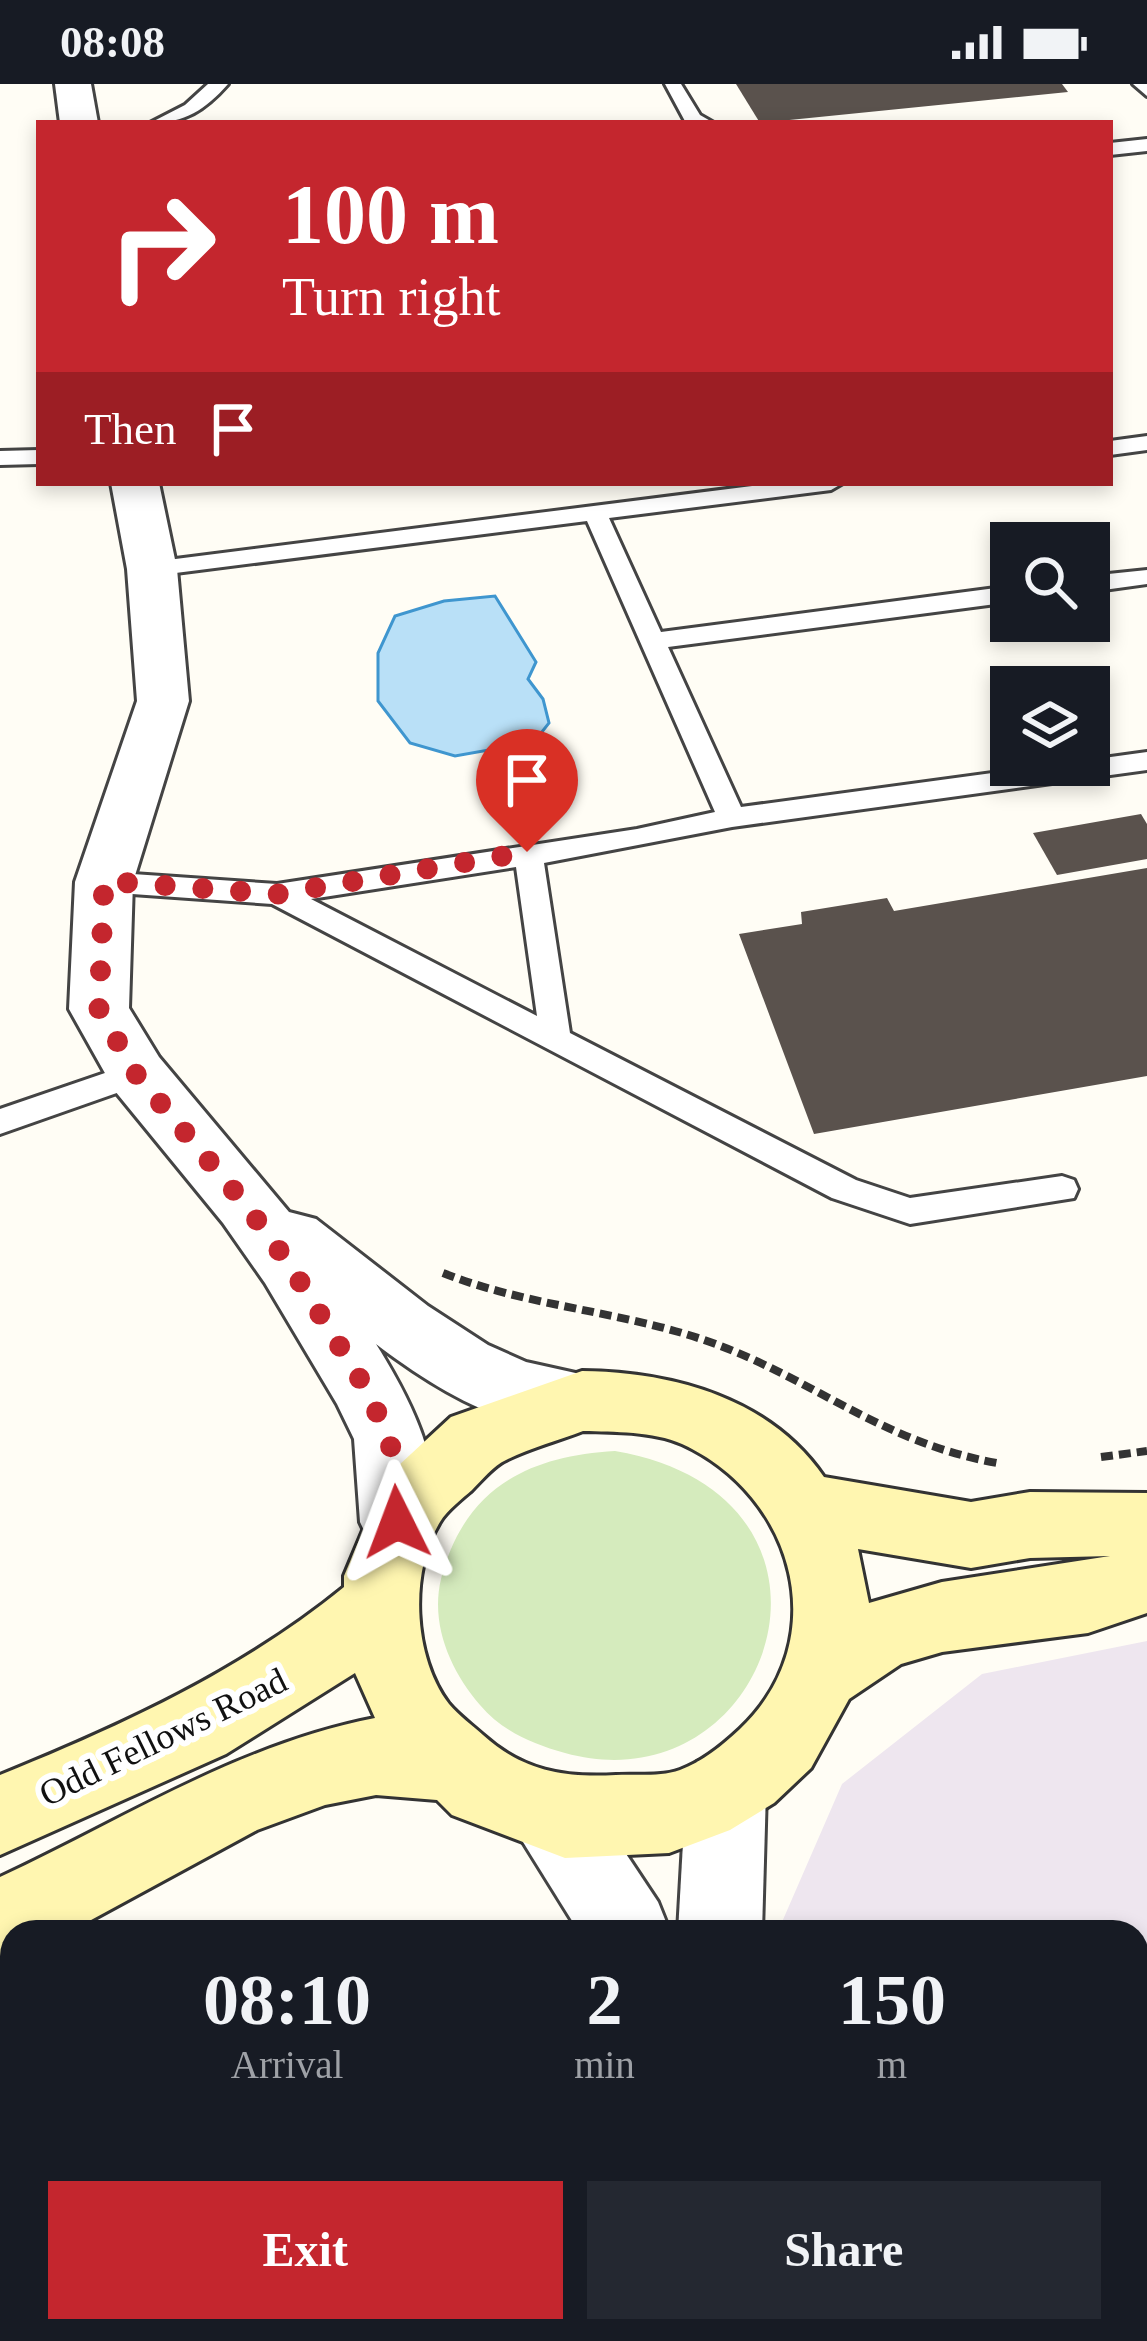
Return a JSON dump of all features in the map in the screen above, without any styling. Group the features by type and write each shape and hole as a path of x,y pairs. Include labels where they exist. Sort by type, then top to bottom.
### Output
{"main road":[{"path":"625,1401 708,1423 746,1445 803,1507 822,1545 832,1586 833,1629 824,1672 806,1713 771,1755 726,1790 672,1813 612,1820 553,1814 497,1795 449,1762 412,1722 387,1673 378,1606 381,1570 397,1522 426,1480 462,1445 539,1408 625,1401"},
{"path":"803,1507 971,1535 1030,1525 1147,1526"},
{"path":"824,1672 881,1634 942,1617 1088,1598 1147,1580"},
{"name":"Odd Fellows Road","path":"0,1815 241,1707 326,1654 378,1606"},
{"path":"30,1918 265,1782 379,1756 449,1762"}],"street":[{"path":"73,84 79,120"},
{"path":"136,486 152,569 163,701 104,881 99,1009 136,1074 245,1204 327,1323 390,1439 397,1522"},
{"path":"245,1204 430,1342 524,1391 582,1401"},
{"path":"721,1920 726,1790"},
{"path":"553,1814 620,1920"}],"lane":[{"path":"167,120 192,110 219,84"},
{"path":"673,86 696,120"},
{"path":"1113,148 1147,145"},
{"path":"1113,448 1147,443"},
{"path":"0,458 36,457"},
{"path":"152,569 801,486"},
{"path":"596,513 732,818"},
{"path":"1110,581 1147,577"},
{"path":"653,641 990,597"},
{"path":"104,881 278,894 527,852 637,839 732,818 1147,760"},
{"path":"527,852 555,1036"},
{"path":"278,894 844,1189 910,1210 1062,1189"},
{"path":"0,1123 34,1106 136,1074"}],"path":[{"path":"430,1267 467,1284 595,1310 715,1343 755,1360 883,1434 959,1459 1013,1465"},
{"path":"1093,1458 1147,1451"}],"shaded area":[{"path":"1147,1641 1147,1920 783,1920 842,1784 982,1674"}],"green space":[{"path":"615,1451 697,1479 747,1525 769,1581 766,1640 741,1694 697,1736 638,1758 565,1753 529,1741 498,1722 460,1677 438,1613 441,1579 451,1548 483,1500 527,1470 554,1460"}],"water":[{"path":"495,596 536,662 528,679 543,699 549,723 534,742 455,756 410,743 378,701 378,653 395,616 444,601"}],"building":[{"path":"736,84 1062,84 1068,92 790,120 758,120"},
{"path":"1141,814 1147,824 1147,859 1057,875 1033,833"},
{"path":"1147,868 1147,1076 814,1134 739,934 802,924 801,912 887,898 894,911"}],"route":[{"path":"397,1522 390,1439 363,1384 289,1264 136,1074 99,1009 104,881 278,894 527,852"}]}
